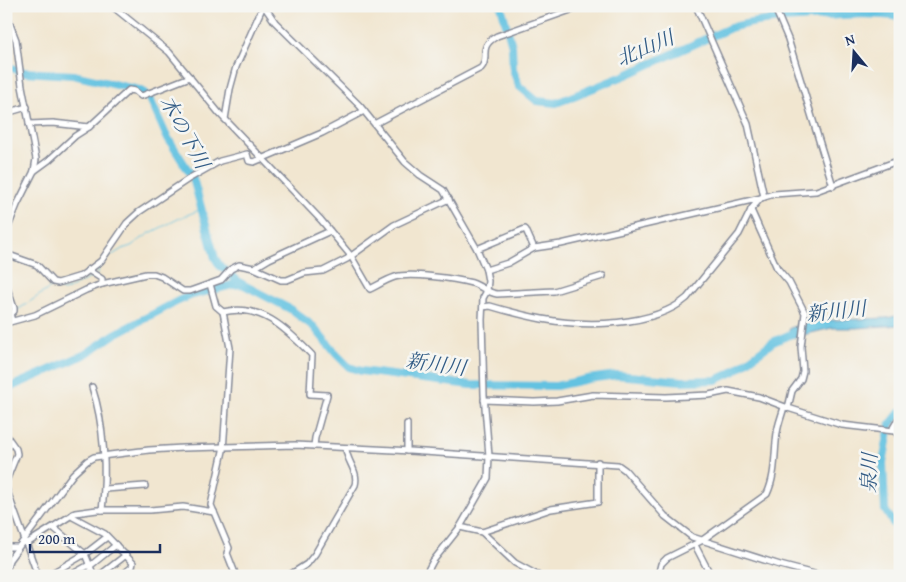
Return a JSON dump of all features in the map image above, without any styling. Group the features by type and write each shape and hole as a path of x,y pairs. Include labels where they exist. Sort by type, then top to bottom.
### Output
{"street":[{"path":"112,6 169,52 225,119 330,231 351,256 370,289 395,277 404,275 458,280 474,284 497,294 554,291 603,276"},
{"path":"225,119 236,67 263,6"},
{"path":"263,6 274,22 376,123 401,157 420,175 443,190 477,249 486,270 488,281 487,290 483,298 483,375 489,456 488,478 460,527 433,561 425,576"},
{"path":"376,123 481,68 484,65 485,45 490,40 563,9 582,6"},
{"path":"696,6 748,124 762,198"},
{"path":"775,8 786,32 833,186"},
{"path":"6,14 16,40 36,159 34,171 6,232"},
{"path":"34,171 75,136 89,127 129,90 135,91 141,96 190,77"},
{"path":"6,113 27,107"},
{"path":"6,254 37,265 53,282 75,278 101,261 128,223 139,212 192,177 220,161 247,154 249,160 254,162 263,159 322,133 364,111"},
{"path":"30,124 53,123 89,127"},
{"path":"486,270 508,262 534,248 570,242 774,194 807,192 833,186 900,160"},
{"path":"483,307 490,306 543,319 604,323 666,312 687,298 739,234 751,210 762,198"},
{"path":"6,285 14,308 10,319 28,318 102,284 146,274 162,277 183,291 190,292 221,280 231,269 239,265 254,268 281,280 287,280 304,272 323,272 351,256 394,226 449,199"},
{"path":"658,576 661,564 667,558 695,545 767,494 772,484 777,431 792,391 801,379 803,371 801,347 804,316 800,301 790,282 778,268 751,210"},
{"path":"477,249 525,229 534,248"},
{"path":"254,268 269,259 330,231"},
{"path":"88,270 102,279 102,284"},
{"path":"211,285 216,306 223,312 231,355 223,446 211,505 229,548 227,553 236,576"},
{"path":"223,312 238,310 253,312 272,319 286,329 312,355 310,394 327,396 314,446"},
{"path":"92,386 96,397 104,455 105,489 102,510"},
{"path":"484,397 534,402 557,401 593,395 709,395 728,391 759,397 786,408 842,425 891,431 900,438"},
{"path":"891,431 900,416"},
{"path":"407,424 407,451"},
{"path":"6,435 16,449 17,454 6,481"},
{"path":"25,542 73,474 87,461 104,455 149,450 223,446 314,446 598,462 618,465 625,470 665,516 692,537 780,566 822,576"},
{"path":"288,576 306,564 315,554 356,485 356,474 347,457 346,448"},
{"path":"482,532 551,509 598,502 598,462"},
{"path":"105,489 145,486"},
{"path":"6,488 38,576"},
{"path":"6,572 8,560 18,547 54,528 73,514 102,510 150,510 183,507 214,512"},
{"path":"73,514 73,517 107,536 133,563 132,567 120,576"},
{"path":"460,527 482,532 515,563 539,576"},
{"path":"54,528 85,554 93,576"},
{"path":"50,575 85,554 107,536"},
{"path":"69,576 90,565 116,545"},
{"path":"695,545 711,576"},
{"path":"6,547 18,547"},
{"path":"98,576 126,555"}],"water":[{"path":"900,315 900,325 832,328 786,339 790,328 811,321 887,318"}],"waterway":[{"name":"北山川","path":"501,6 512,46 513,70 519,86 537,101 556,103 626,75 740,25 770,20 844,15 867,14 900,17"},
{"name":"木の下川","path":"6,66 24,72 73,75 139,90 144,93 151,101 166,135 193,178 215,258 220,266 242,284"},
{"path":"104,260 131,246 150,233 202,209"},
{"path":"98,266 98,274"},
{"path":"16,311 53,286 64,291 94,276"},
{"name":"新川川","path":"6,389 84,355 115,334 178,301 192,295 242,284 290,309 314,327 349,367 361,371 470,385 556,386 617,375 682,381 716,380 733,372 773,342 796,332"},
{"name":"泉川","path":"900,412 890,425 883,463 885,510 900,534"}]}
